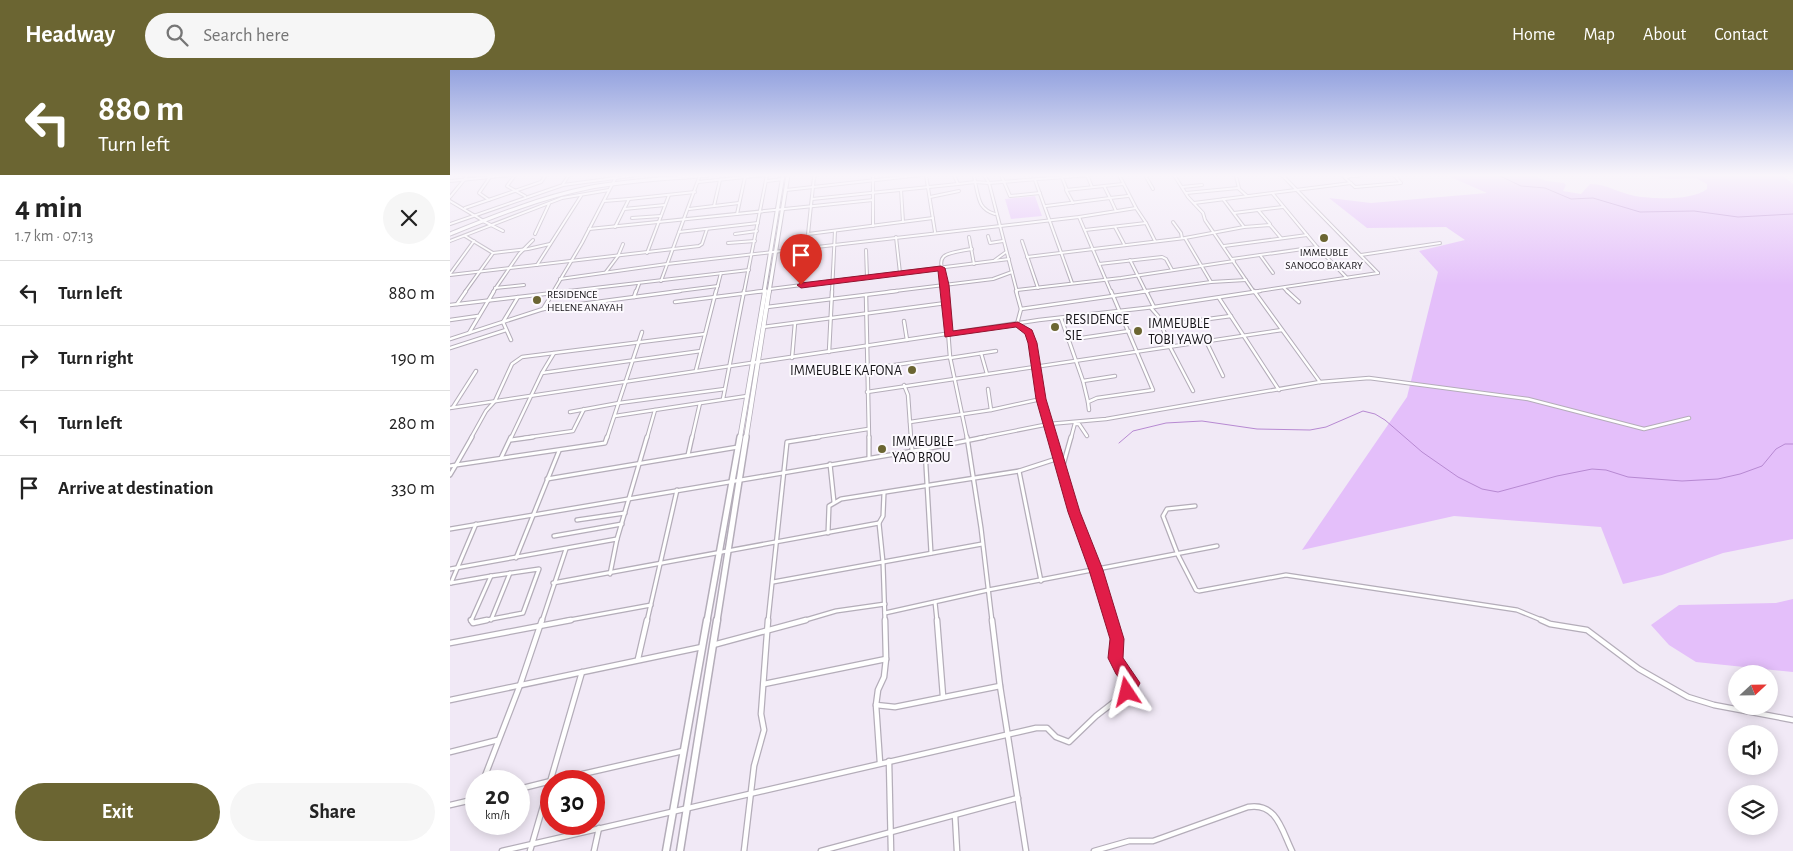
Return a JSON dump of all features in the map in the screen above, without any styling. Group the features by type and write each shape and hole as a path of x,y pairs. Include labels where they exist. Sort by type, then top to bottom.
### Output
{"main road":[{"path":"450,233 508,211"},
{"path":"666,851 747,396 764,327 780,211"},
{"path":"680,851 739,479 764,291 774,252"}],"street":[{"path":"470,211 503,231"},
{"path":"450,224 485,211"},
{"path":"450,241 530,211"},
{"path":"535,234 546,211"},
{"path":"537,266 571,211"},
{"path":"543,309 598,211"},
{"path":"615,227 623,211"},
{"path":"646,253 663,211"},
{"path":"661,281 688,211"},
{"path":"589,229 758,211"},
{"path":"723,399 756,231 762,211"},
{"path":"809,211 807,233 933,218"},
{"path":"872,226 873,211"},
{"path":"902,211 903,222"},
{"path":"932,211 935,232"},
{"path":"986,211 995,214 1009,259 1021,309 1018,324"},
{"path":"1048,211 1072,284"},
{"path":"560,279 667,264 1079,217 1113,211"},
{"path":"1138,211 1155,241"},
{"path":"1201,211 1255,293 1320,382"},
{"path":"1244,228 1234,213 1246,211"},
{"path":"1259,211 1281,239"},
{"path":"1288,211 1317,247 1347,278"},
{"path":"452,408 696,370 792,358 1061,318 1220,298 1378,273 1318,211"},
{"path":"632,218 661,216"},
{"path":"1079,217 1104,280 1120,310 1153,390 1105,397 1088,402"},
{"path":"1173,222 1182,232 1211,282"},
{"path":"679,232 758,223"},
{"path":"1085,230 1146,224"},
{"path":"1027,257 1184,238 1270,224"},
{"path":"1115,227 1124,244"},
{"path":"450,274 537,266 701,246 708,229"},
{"path":"735,234 756,231"},
{"path":"829,352 830,299 835,231"},
{"path":"1224,246 1308,235"},
{"path":"465,236 494,252 522,250 550,244"},
{"path":"988,236 990,243 1003,241"},
{"path":"896,237 900,273"},
{"path":"969,237 974,264"},
{"path":"469,333 495,288 527,243 534,240"},
{"path":"450,274 474,241"},
{"path":"728,243 754,241"},
{"path":"1022,241 1038,288"},
{"path":"1360,255 1440,243"},
{"path":"606,272 618,256 623,244"},
{"path":"1017,290 1139,276 1317,247"},
{"path":"972,249 945,254 940,262 945,285 950,358 963,414 1000,686 1026,851"},
{"path":"866,250 867,277"},
{"path":"457,304 494,252"},
{"path":"993,261 1006,252"},
{"path":"1260,255 1273,273"},
{"path":"1099,264 1164,257 1172,270"},
{"path":"770,289 1009,259"},
{"path":"1130,260 1162,325 1170,347 1193,391"},
{"path":"450,305 749,270"},
{"path":"767,307 993,279 1012,272"},
{"path":"696,370 721,273"},
{"path":"1021,309 1211,282 1246,280"},
{"path":"495,288 524,284"},
{"path":"634,297 639,284"},
{"path":"450,339 543,309 718,286"},
{"path":"1283,288 1298,302"},
{"path":"675,302 764,291"},
{"path":"866,295 868,314 867,392 869,458"},
{"path":"503,322 518,297"},
{"path":"1220,298 1279,390"},
{"path":"764,327 946,303"},
{"path":"450,320 479,316"},
{"path":"1162,325 1231,316"},
{"path":"1061,318 1084,381 1089,410"},
{"path":"904,321 907,341"},
{"path":"503,322 511,340"},
{"path":"792,358 795,323"},
{"path":"605,827 687,810 880,763 1009,736 1036,728 1047,728 1056,737 1069,742 1133,685 1121,670 1116,658 1117,639 1096,570 1074,512 1041,399 1033,343 1029,332 1018,324"},
{"path":"450,348 506,330"},
{"path":"867,392 1282,330"},
{"path":"1068,340 1129,331"},
{"path":"450,466 605,443 620,403 642,332"},
{"path":"450,475 486,411 495,401 515,360 522,357 705,334"},
{"path":"1206,342 1223,376"},
{"path":"542,372 701,351"},
{"path":"867,369 996,351"},
{"path":"501,459 533,395 542,372 554,353"},
{"path":"980,353 987,374"},
{"path":"452,408 476,371"},
{"path":"1084,381 1115,376"},
{"path":"450,528 925,449 1049,424 1075,423 1184,407 1320,382 1369,378 1528,399 1644,430 1689,418"},
{"path":"904,385 909,394 908,412 912,451"},
{"path":"570,412 620,403 725,389"},
{"path":"988,389 991,410"},
{"path":"615,416 747,396"},
{"path":"910,422 991,410 1041,399"},
{"path":"688,455 700,403"},
{"path":"510,441 573,431 584,409"},
{"path":"610,574 617,539 655,410"},
{"path":"1075,423 1082,427 1087,436"},
{"path":"1062,470 1075,423"},
{"path":"744,851 754,766 764,730 761,714 767,632 787,442 868,429"},
{"path":"547,479 738,447"},
{"path":"925,449 931,553"},
{"path":"516,558 559,450"},
{"path":"828,533 829,506 834,502 1018,471 1059,458"},
{"path":"830,464 834,502"},
{"path":"1018,471 1041,580"},
{"path":"638,659 677,490"},
{"path":"880,763 876,705 878,690 884,677 886,659 883,562 879,523 883,516 884,493"},
{"path":"1195,506 1167,510 1163,516 1178,554 1196,590 1286,575 1516,610 1550,624 1587,630 1631,664 1664,685 1688,697 1714,705 1793,720"},
{"path":"578,520 625,513"},
{"path":"553,583 879,523"},
{"path":"450,584 476,524"},
{"path":"554,536 622,524"},
{"path":"450,569 617,539"},
{"path":"773,582 982,544"},
{"path":"885,613 988,590 1217,546"},
{"path":"487,770 520,685 566,549"},
{"path":"450,584 491,576 537,568 539,569 523,613 472,623 491,576"},
{"path":"491,620 510,573"},
{"path":"935,602 943,696"},
{"path":"712,646 836,612 885,604"},
{"path":"450,643 539,628 650,605"},
{"path":"450,700 638,659 703,647"},
{"path":"764,684 886,659"},
{"path":"554,770 583,672"},
{"path":"876,705 894,707 1000,686"},
{"path":"450,752 498,740"},
{"path":"600,770 684,751"},
{"path":"889,761 891,851"},
{"path":"821,851 1018,798"},
{"path":"450,805 465,802"},
{"path":"1094,851 1129,841 1153,840 1248,807 1262,806 1272,813 1292,851"},
{"path":"954,815 957,851"},
{"path":"530,851 540,819"},
{"path":"502,851 568,835"},
{"path":"594,851 597,835"}],"shaded area":[{"path":"1009,211 1040,211 1042,216 1011,219"},
{"path":"1346,211 1793,211 1793,539 1723,553 1662,575 1623,584 1601,527 1454,516 1302,550 1407,397 1438,272 1419,251 1465,240 1446,227 1367,228"},
{"path":"1793,599 1793,672 1778,670 1778,665 1728,665 1696,662 1669,645 1651,625 1679,605 1776,603"}],"waterway":[{"path":"1638,211 1670,211"},
{"path":"1697,211 1738,217 1793,214"},
{"path":"1119,443 1133,431 1166,423 1202,421 1257,429 1310,430 1326,427 1363,411 1375,414 1385,420 1422,452 1458,477 1482,489 1498,492 1557,476 1592,469 1606,470 1628,477 1682,481 1718,479 1762,466 1776,449 1785,444 1793,444"}],"place":[{"name":"IMMEUBLE SANOGO BAKARY","path":"1324,238"},
{"name":"RESIDENCE HELENE ANAYAH","path":"537,300"},
{"name":"RESIDENCE SIE","path":"1055,327"},
{"name":"IMMEUBLE TOBI YAWO","path":"1138,331"},
{"name":"IMMEUBLE KAFONA","path":"912,370"},
{"name":"IMMEUBLE YAO BROU","path":"882,449"}],"route":[{"path":"801,285 941,268 945,285 949,335 1018,324 1029,332 1033,343 1041,399 1074,512 1096,570 1117,639 1116,658 1121,670 1133,683 1127,692"}]}
